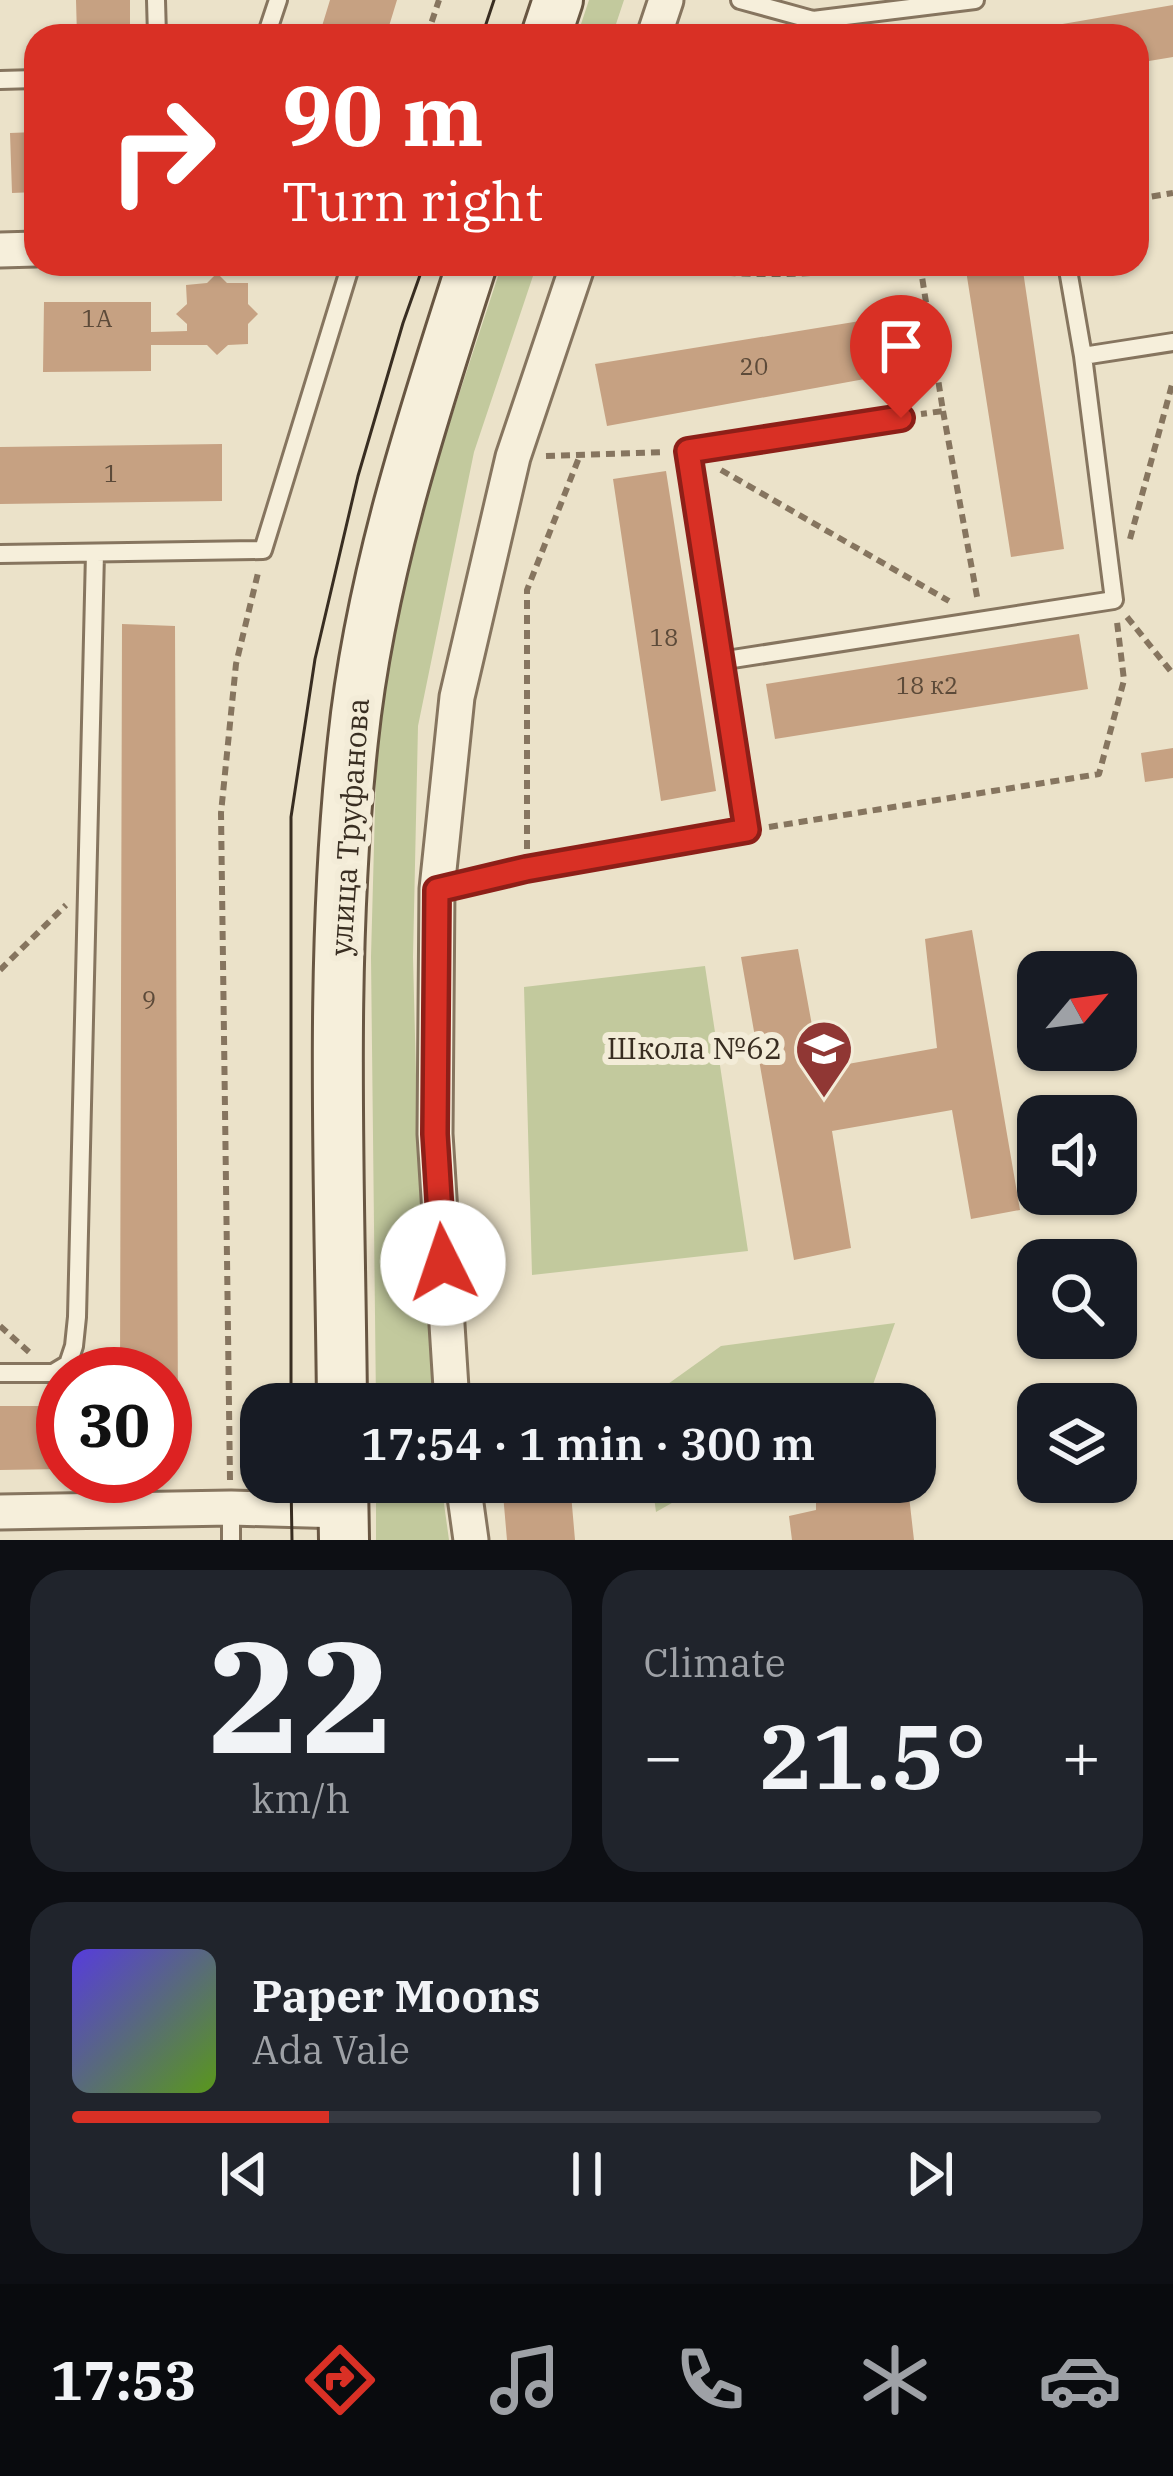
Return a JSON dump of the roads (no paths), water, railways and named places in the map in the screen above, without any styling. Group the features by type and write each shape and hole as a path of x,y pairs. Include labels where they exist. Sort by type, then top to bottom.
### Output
{"street":[{"name":"улица Труфанова","path":"342,1383 339,940 352,738 374,603 461,276"},
{"path":"451,1383 435,1134 437,890 458,697 513,458 574,276"},
{"path":"466,1503 471,1540"},
{"path":"0,1512 231,1524 344,1511"}],"lane":[{"path":"740,0 813,20 975,0"},
{"path":"0,554 263,550 347,276"},
{"path":"720,661 1114,600 1069,276"},
{"path":"1083,356 1173,342"},
{"path":"437,890 526,869 747,830 688,451 901,418"},
{"path":"0,1373 53,1373 68,1364 74,1346 95,553"}],"tram line":[{"path":"486,24 494,0"},
{"path":"291,1383 291,817 315,659 358,476 420,276"},
{"path":"291,1503 292,1540"}],"place":[{"name":"Школа №62","path":"824,1100"}]}
